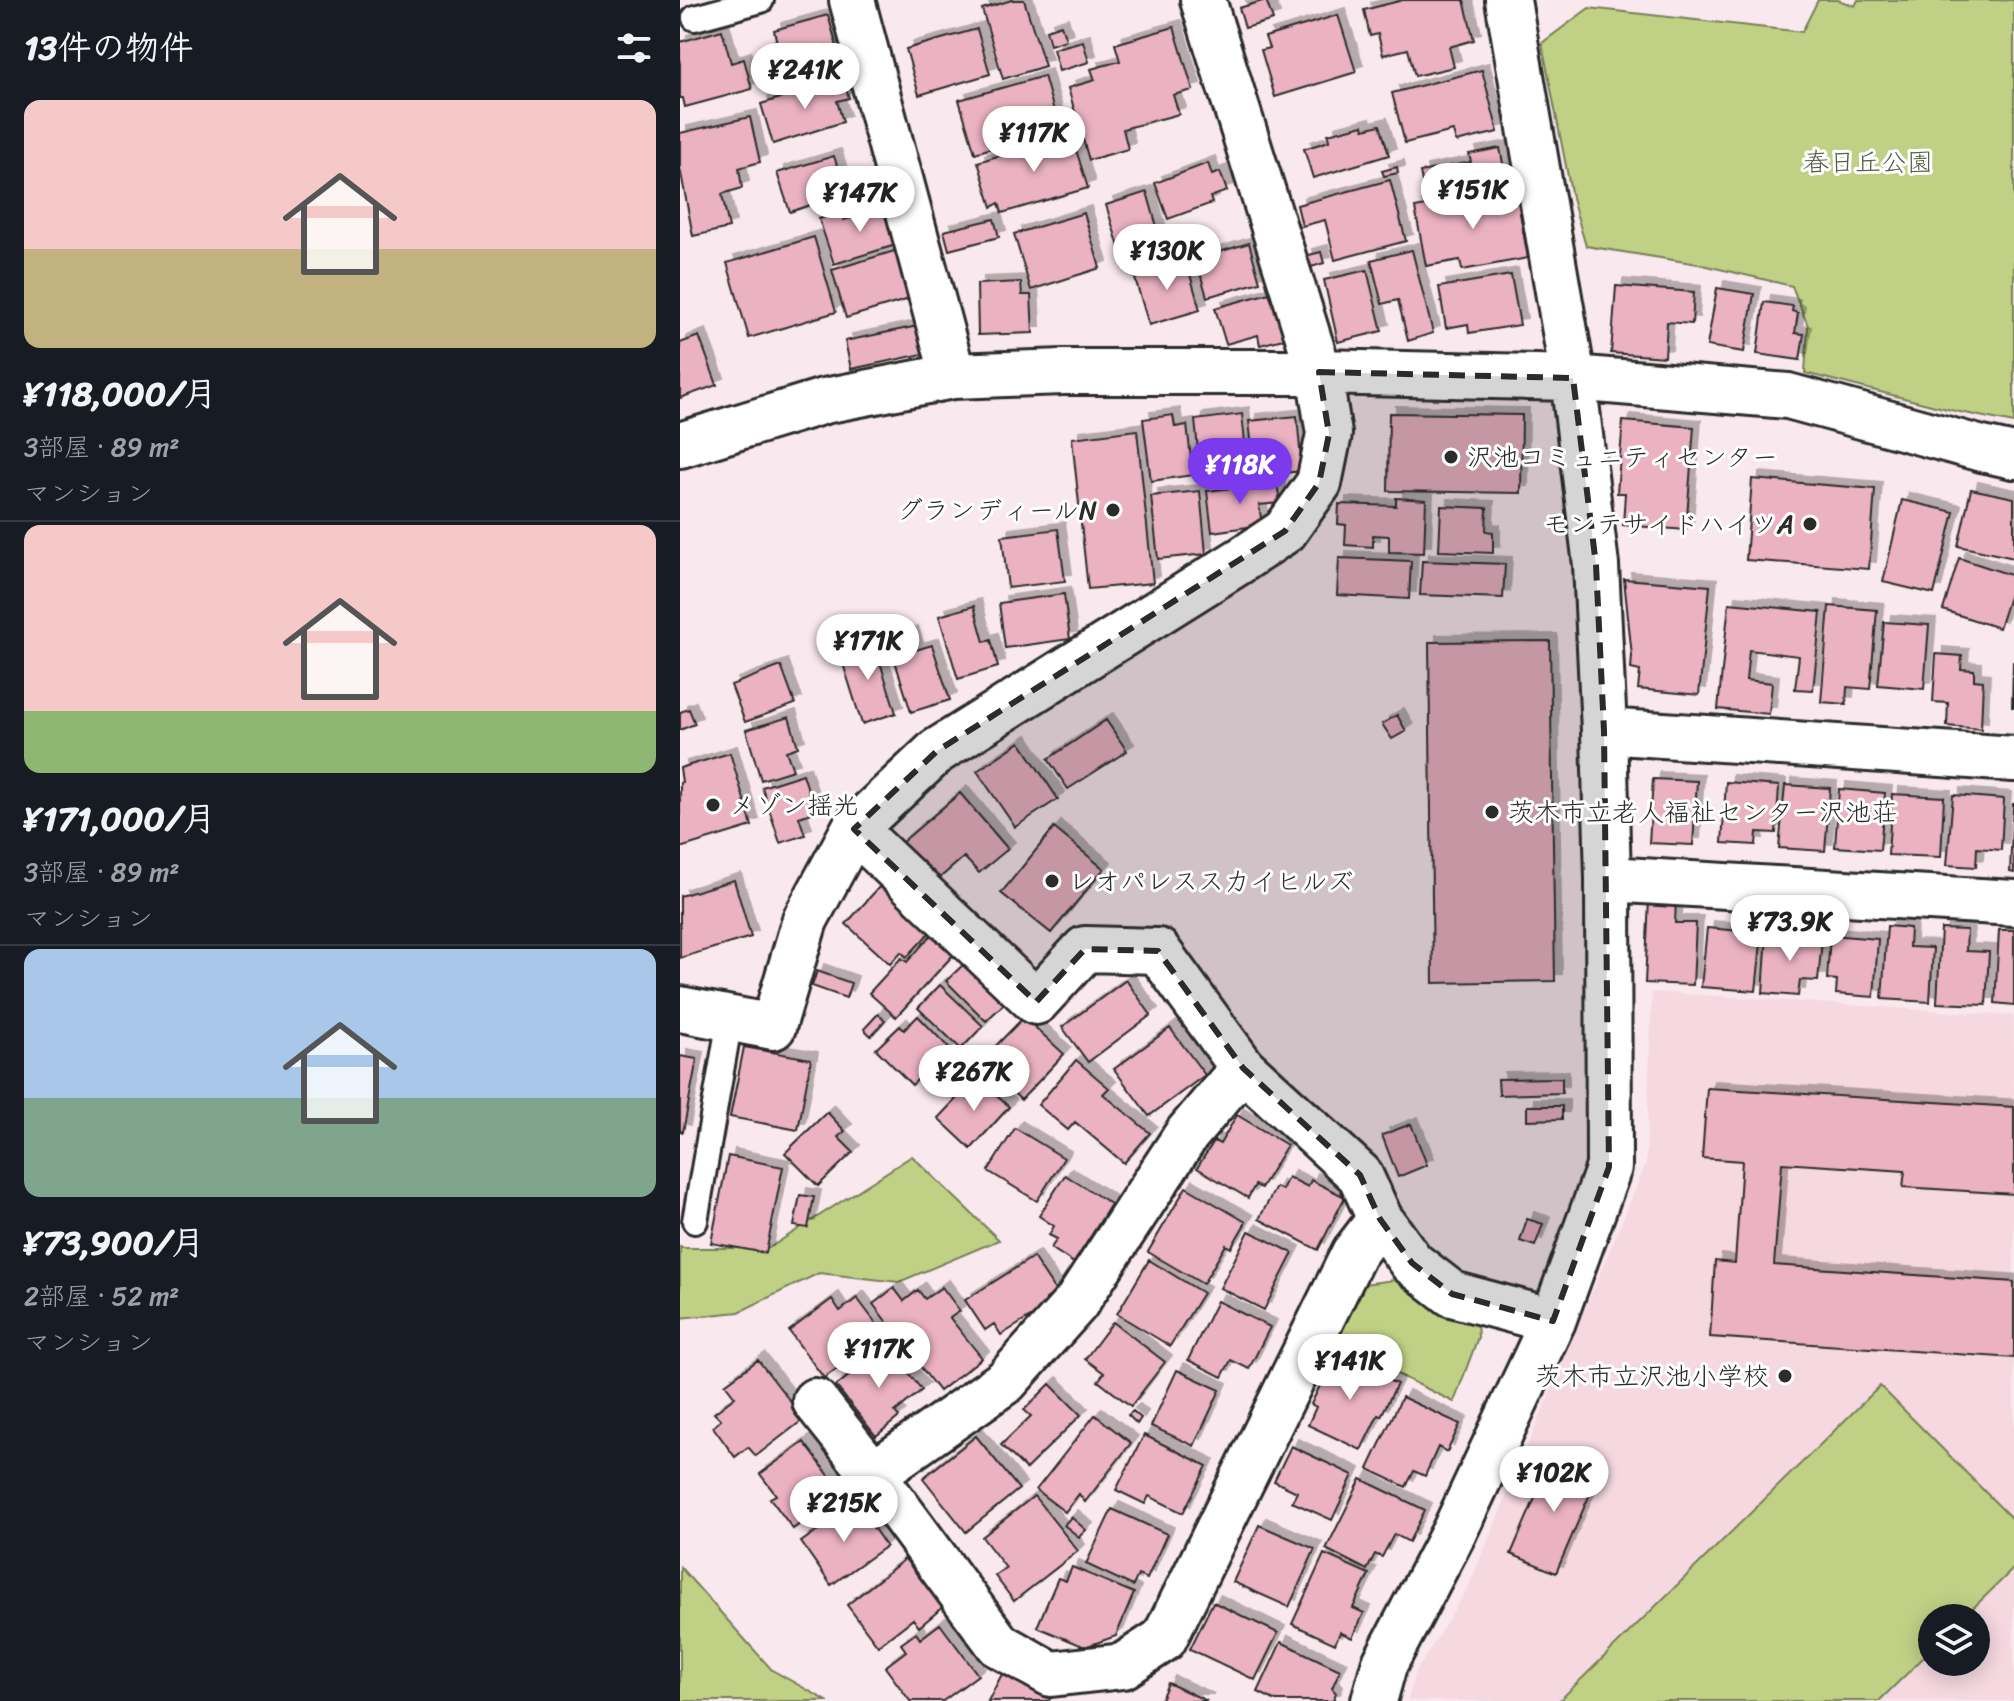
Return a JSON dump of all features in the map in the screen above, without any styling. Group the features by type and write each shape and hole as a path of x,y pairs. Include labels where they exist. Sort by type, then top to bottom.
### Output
{"street":[{"path":"852,0 953,376"},
{"path":"680,1009 773,1027 805,920 854,829 937,751 1285,531 1319,483 1329,434 1319,372 1203,0"},
{"path":"1374,1701 1384,1665 1454,1532 1553,1321 1609,1167 1608,879 1596,565 1573,378 1508,0"},
{"path":"680,445 824,401 953,376 1064,372 1319,372 1573,378 1788,396 2014,456"},
{"path":"1604,731 2014,759"},
{"path":"854,829 1036,1002 1085,949 1158,951 1243,1068 1360,1175 1380,1219 1412,1263 1452,1294 1553,1321"},
{"path":"1608,879 2014,903"},
{"path":"873,1474 1006,1381 1076,1303 1187,1134 1243,1068"},
{"path":"815,1401 999,1645 1051,1674 1123,1666 1164,1639 1354,1253 1380,1219"}],"lane":[{"path":"695,18 761,0"},
{"path":"695,1221 730,1019"}],"highlighted area":[{"path":"1319,372 1573,378 1596,565 1604,731 1609,1167 1553,1321 1452,1294 1412,1263 1380,1219 1360,1175 1243,1068 1158,951 1085,949 1036,1002 854,829 937,751 1285,531 1319,483 1329,434"}],"shaded area":[{"name":"茨木市立沢池小学校","path":"1652,992 2014,1016 2014,1701 1408,1701 1414,1675 1468,1588 1646,1164"}],"green space":[{"name":"春日丘公園","path":"1818,0 1838,0 1855,6 1858,0 2014,0 2014,423 1805,373 1808,326 1792,286 1698,264 1586,246 1573,202 1542,43 1589,8 1802,32"},
{"path":"912,1156 999,1240 899,1282 819,1273 739,1312 680,1318 680,1247 769,1248"},
{"path":"1394,1280 1453,1315 1477,1322 1478,1337 1454,1402 1334,1343 1364,1284"},
{"path":"1880,1386 2014,1521 2014,1568 1977,1604 1918,1604 1918,1663 1879,1701 1559,1701"},
{"path":"680,1567 772,1670 827,1701 680,1701"}],"building":[{"path":"1012,0 1024,0 1045,66 1003,79 982,9"},
{"path":"1266,0 1273,20 1245,28 1239,8"},
{"path":"1403,0 1464,0 1474,40 1449,47 1454,67 1415,76 1408,49 1383,55 1378,34 1370,36 1364,10"},
{"path":"828,15 841,61 776,79 767,47 777,43 774,30"},
{"path":"1338,15 1356,72 1275,97 1261,50 1269,48 1265,37"},
{"path":"1061,25 1066,40 1050,45 1046,30"},
{"path":"1174,27 1193,90 1173,95 1179,114 1123,129 1128,149 1089,160 1068,88 1095,80 1091,69 1120,61 1115,44"},
{"path":"977,29 990,74 919,95 906,49"},
{"path":"722,30 731,63 744,59 752,89 685,107 683,98 680,98 680,42"},
{"path":"1083,41 1089,62 1059,71 1053,49"},
{"path":"1482,70 1498,132 1456,142 1453,131 1405,143 1392,93"},
{"path":"1044,76 1059,128 975,153 959,100"},
{"path":"843,79 849,98 837,101 843,122 773,144 761,104"},
{"path":"750,117 760,162 739,168 742,188 722,194 729,228 693,236 680,168 680,133"},
{"path":"1363,125 1364,129 1380,125 1389,155 1313,178 1304,149 1329,141 1328,134"},
{"path":"1071,134 1088,188 1002,213 999,203 992,207 978,162"},
{"path":"1500,148 1507,184 1426,200 1420,172 1471,162 1469,154"},
{"path":"834,156 846,193 790,212 777,173"},
{"path":"1208,163 1212,175 1220,172 1227,191 1210,197 1212,203 1168,219 1155,183"},
{"path":"1397,167 1398,173 1384,176 1382,171"},
{"path":"1390,180 1406,241 1335,260 1325,220 1302,226 1297,205"},
{"path":"1516,190 1528,258 1462,270 1460,260 1426,266 1415,208"},
{"path":"1147,192 1161,241 1121,253 1106,205"},
{"path":"890,205 902,243 834,264 819,219 842,212 844,220"},
{"path":"1084,213 1100,268 1031,290 1014,234"},
{"path":"994,219 999,237 949,250 944,231"},
{"path":"814,237 836,312 749,338 727,263"},
{"path":"1249,243 1260,282 1207,297 1196,259"},
{"path":"901,249 916,297 846,318 832,270"},
{"path":"1412,250 1433,333 1408,341 1398,300 1382,304 1371,260"},
{"path":"1321,252 1324,263 1308,268 1305,256"},
{"path":"1186,260 1200,310 1149,325 1134,275"},
{"path":"1367,270 1382,331 1338,342 1324,280"},
{"path":"1511,275 1520,325 1469,333 1468,324 1446,328 1439,287"},
{"path":"1021,282 1022,295 1031,295 1033,333 978,335 977,284"},
{"path":"1616,286 1694,292 1692,324 1667,322 1665,357 1611,353"},
{"path":"1717,288 1754,294 1744,352 1707,346"},
{"path":"1273,292 1287,338 1260,345 1258,335 1226,344 1215,308"},
{"path":"1764,302 1793,306 1792,311 1798,313 1795,333 1804,334 1800,360 1757,354"},
{"path":"918,326 923,354 851,369 845,341"},
{"path":"699,336 717,385 680,398 680,343"},
{"path":"1389,413 1522,415 1521,493 1388,491"},
{"path":"1242,414 1247,462 1230,464 1232,476 1201,479 1195,420"},
{"path":"1173,415 1175,427 1187,425 1193,475 1151,481 1143,419"},
{"path":"1297,416 1302,471 1255,476 1249,421"},
{"path":"1623,421 1694,427 1686,530 1623,525 1625,493 1617,493"},
{"name":"グランディールN","path":"1137,430 1153,583 1088,589 1072,438"},
{"name":"モンテサイドハイツA","path":"1752,479 1875,489 1869,569 1746,560"},
{"path":"1277,483 1280,503 1259,505 1262,525 1212,532 1207,491"},
{"path":"1971,489 2014,498 2014,558 1958,546"},
{"path":"1200,491 1206,554 1158,559 1151,496"},
{"path":"1396,498 1426,500 1424,553 1389,552 1389,536 1373,535 1373,547 1345,545 1346,525 1338,524 1339,504 1396,506"},
{"path":"1902,500 1954,512 1934,594 1883,582"},
{"path":"1441,506 1487,508 1486,531 1493,532 1493,553 1439,551"},
{"path":"1058,529 1065,581 1008,588 1002,536"},
{"path":"1339,558 1411,561 1409,599 1337,595"},
{"path":"1959,558 2014,576 1999,628 1943,610"},
{"path":"1422,561 1505,564 1503,598 1420,595"},
{"path":"1624,579 1710,586 1699,695 1638,689 1640,671 1631,669"},
{"path":"1064,594 1070,639 1005,648 999,603"},
{"path":"1729,603 1821,612 1813,690 1795,689 1799,656 1749,650 1746,680 1772,683 1769,714 1718,709"},
{"path":"974,606 984,642 991,640 998,667 958,679 939,616"},
{"path":"1829,606 1877,610 1870,689 1847,687 1846,704 1821,702"},
{"path":"1884,622 1929,625 1924,689 1878,685"},
{"path":"911,633 916,650 932,645 950,700 911,712 888,639"},
{"path":"873,640 896,713 862,724 839,651"},
{"name":"茨木市立老人福祉センター沢池荘","path":"1550,641 1555,981 1433,983 1429,642"},
{"path":"1936,654 1962,656 1961,669 1974,670 1974,680 1983,681 1981,729 1947,726 1948,703 1933,702"},
{"path":"2013,662 2014,707 2012,707"},
{"path":"781,666 795,704 745,722 731,685"},
{"path":"689,709 695,724 680,730 680,712"},
{"path":"1397,715 1406,731 1392,739 1382,724"},
{"path":"789,717 798,747 786,751 793,770 761,780 746,730"},
{"path":"1106,720 1127,751 1068,789 1048,759"},
{"path":"1020,742 1058,799 1015,827 977,771"},
{"name":"メゾン揺光","path":"730,753 752,826 680,848 680,768"},
{"path":"803,774 815,812 799,817 805,835 780,843 762,787"},
{"path":"1653,779 1697,781 1693,845 1649,843"},
{"path":"1726,782 1779,786 1776,833 1757,832 1756,845 1722,843"},
{"path":"1785,785 1830,788 1825,851 1779,848"},
{"path":"1839,789 1885,793 1880,850 1835,847"},
{"path":"960,793 1008,849 979,873 964,857 935,882 901,843"},
{"path":"1892,794 1944,797 1941,857 1888,855"},
{"path":"1953,795 2004,799 2001,850 1977,848 1976,867 1947,865"},
{"path":"2014,804 2014,873 2010,872"},
{"name":"レオパレススカイヒルズ","path":"1054,828 1104,869 1051,933 1001,893"},
{"path":"734,880 751,937 680,958 680,896"},
{"path":"880,886 930,932 907,957 901,952 890,964 846,924"},
{"path":"1649,899 1676,900 1675,923 1696,923 1693,985 1645,983"},
{"path":"1887,926 1910,928 1909,947 1933,948 1930,1002 1882,999"},
{"path":"1707,928 1762,933 1756,991 1701,987"},
{"path":"1941,929 1967,930 1966,951 1989,952 1986,1005 1937,1003"},
{"path":"1999,930 2014,930 2014,1005 1995,1003"},
{"path":"932,934 954,954 896,1017 869,993 901,958 907,962"},
{"path":"1767,934 1822,939 1818,981 1800,980 1798,996 1763,993"},
{"path":"1830,935 1878,939 1874,997 1836,994 1837,980 1827,979"},
{"path":"964,964 975,974 980,969 1009,999 986,1021 946,981"},
{"path":"817,971 851,983 846,998 812,986"},
{"path":"1126,980 1151,1015 1088,1062 1062,1027"},
{"path":"940,985 983,1026 961,1049 918,1008"},
{"path":"878,1014 885,1020 871,1036 864,1029"},
{"path":"918,1016 950,1049 912,1085 876,1049 900,1026 904,1030"},
{"path":"1024,1017 1064,1054 1021,1100 981,1061"},
{"path":"1170,1028 1205,1075 1149,1116 1114,1069"},
{"path":"744,1047 811,1059 798,1130 730,1117"},
{"path":"680,1056 697,1059 683,1132 680,1131"},
{"path":"1076,1060 1109,1088 1103,1094 1150,1133 1124,1163 1075,1122 1068,1130 1038,1105"},
{"path":"977,1077 1009,1107 971,1149 938,1118"},
{"path":"1562,1078 1562,1093 1499,1095 1498,1079"},
{"path":"1707,1088 2014,1107 2014,1194 1903,1187 1905,1171 1782,1163 1774,1265 2014,1282 2014,1358 1710,1337 1715,1261 1735,1263 1742,1161 1702,1158"},
{"path":"1527,1106 1562,1106 1562,1119 1527,1120"},
{"path":"827,1112 845,1131 838,1137 853,1152 818,1186 785,1153"},
{"path":"1237,1115 1287,1145 1261,1188 1255,1185 1248,1198 1197,1168 1214,1141 1220,1144"},
{"path":"1411,1124 1427,1165 1398,1177 1382,1135"},
{"path":"1015,1128 1064,1158 1037,1201 988,1171"},
{"path":"728,1156 783,1167 766,1253 711,1243"},
{"path":"1065,1175 1111,1204 1074,1263 1051,1248 1057,1239 1049,1235 1054,1226 1039,1216"},
{"path":"1288,1177 1308,1187 1311,1180 1345,1197 1318,1250 1259,1219 1276,1187 1282,1190"},
{"path":"1186,1187 1246,1222 1231,1248 1226,1245 1203,1284 1148,1252"},
{"path":"800,1195 814,1197 808,1228 794,1226"},
{"path":"1527,1219 1543,1224 1535,1246 1520,1241"},
{"path":"1249,1231 1293,1253 1264,1310 1220,1288"},
{"path":"1033,1257 1056,1292 1046,1299 1050,1305 1001,1335 994,1324 985,1330 965,1300"},
{"path":"1149,1260 1203,1293 1170,1346 1117,1314"},
{"path":"942,1287 960,1311 950,1318 982,1358 939,1391 873,1304 894,1288 904,1301 918,1290 925,1299"},
{"path":"857,1298 884,1334 824,1378 789,1331 832,1299 840,1311"},
{"path":"1217,1301 1270,1327 1249,1369 1231,1360 1222,1377 1188,1360"},
{"path":"1113,1322 1165,1362 1131,1406 1098,1381 1104,1373 1085,1359"},
{"path":"887,1346 922,1390 895,1412 899,1417 876,1436 836,1386"},
{"path":"1335,1355 1397,1384 1361,1450 1308,1425 1316,1407 1311,1404"},
{"path":"758,1360 804,1419 756,1456 748,1447 735,1457 713,1427 721,1420 714,1413 735,1397 725,1384"},
{"path":"1177,1370 1220,1390 1194,1446 1151,1426"},
{"path":"1050,1384 1081,1415 1026,1469 1001,1445 1031,1416 1024,1410"},
{"path":"1402,1397 1460,1424 1447,1452 1438,1447 1425,1476 1414,1471 1406,1487 1368,1469"},
{"path":"1133,1411 1141,1418 1137,1424 1128,1415"},
{"path":"1095,1415 1131,1443 1085,1502 1079,1494 1065,1512 1036,1490"},
{"path":"1144,1435 1207,1466 1183,1513 1149,1496 1145,1504 1116,1490"},
{"path":"976,1436 1019,1489 966,1532 923,1478"},
{"path":"804,1442 842,1493 793,1529 770,1498 776,1495 760,1474"},
{"path":"1291,1446 1353,1475 1332,1520 1292,1502 1297,1492 1274,1481"},
{"path":"1553,1456 1598,1475 1556,1573 1511,1554"},
{"path":"1361,1479 1425,1510 1409,1542 1394,1534 1382,1557 1375,1554 1367,1570 1326,1549"},
{"path":"1034,1496 1078,1551 1014,1601 995,1576 1006,1568 982,1537"},
{"path":"856,1503 886,1546 831,1585 801,1542"},
{"path":"1112,1509 1167,1534 1147,1579 1138,1575 1133,1586 1086,1564"},
{"path":"1071,1517 1086,1530 1079,1537 1064,1525"},
{"path":"1259,1525 1315,1549 1289,1607 1233,1582"},
{"path":"1324,1554 1369,1574 1353,1608 1364,1613 1352,1638 1340,1632 1335,1644 1292,1624"},
{"path":"905,1559 943,1607 919,1627 913,1619 878,1646 847,1605"},
{"path":"1072,1567 1134,1593 1116,1636 1085,1647 1037,1627 1058,1578 1066,1581"},
{"path":"1213,1602 1278,1633 1255,1680 1190,1649"},
{"path":"940,1624 978,1675 943,1701 910,1701 885,1667 906,1651 901,1644 916,1633 920,1639"},
{"path":"1281,1642 1340,1670 1332,1688 1336,1693 1333,1701 1276,1701 1258,1692"},
{"path":"1002,1674 1050,1699 988,1701"},
{"path":"1168,1683 1207,1701 1160,1701"}],"place":[{"name":"沢池コミュニティセンター","path":"1451,457"},
{"name":"グランディールN","path":"1113,510"},
{"name":"モンテサイドハイツA","path":"1810,524"},
{"name":"メゾン揺光","path":"713,805"},
{"name":"茨木市立老人福祉センター沢池荘","path":"1492,812"},
{"name":"レオパレススカイヒルズ","path":"1052,881"},
{"name":"茨木市立沢池小学校","path":"1785,1376"}]}
